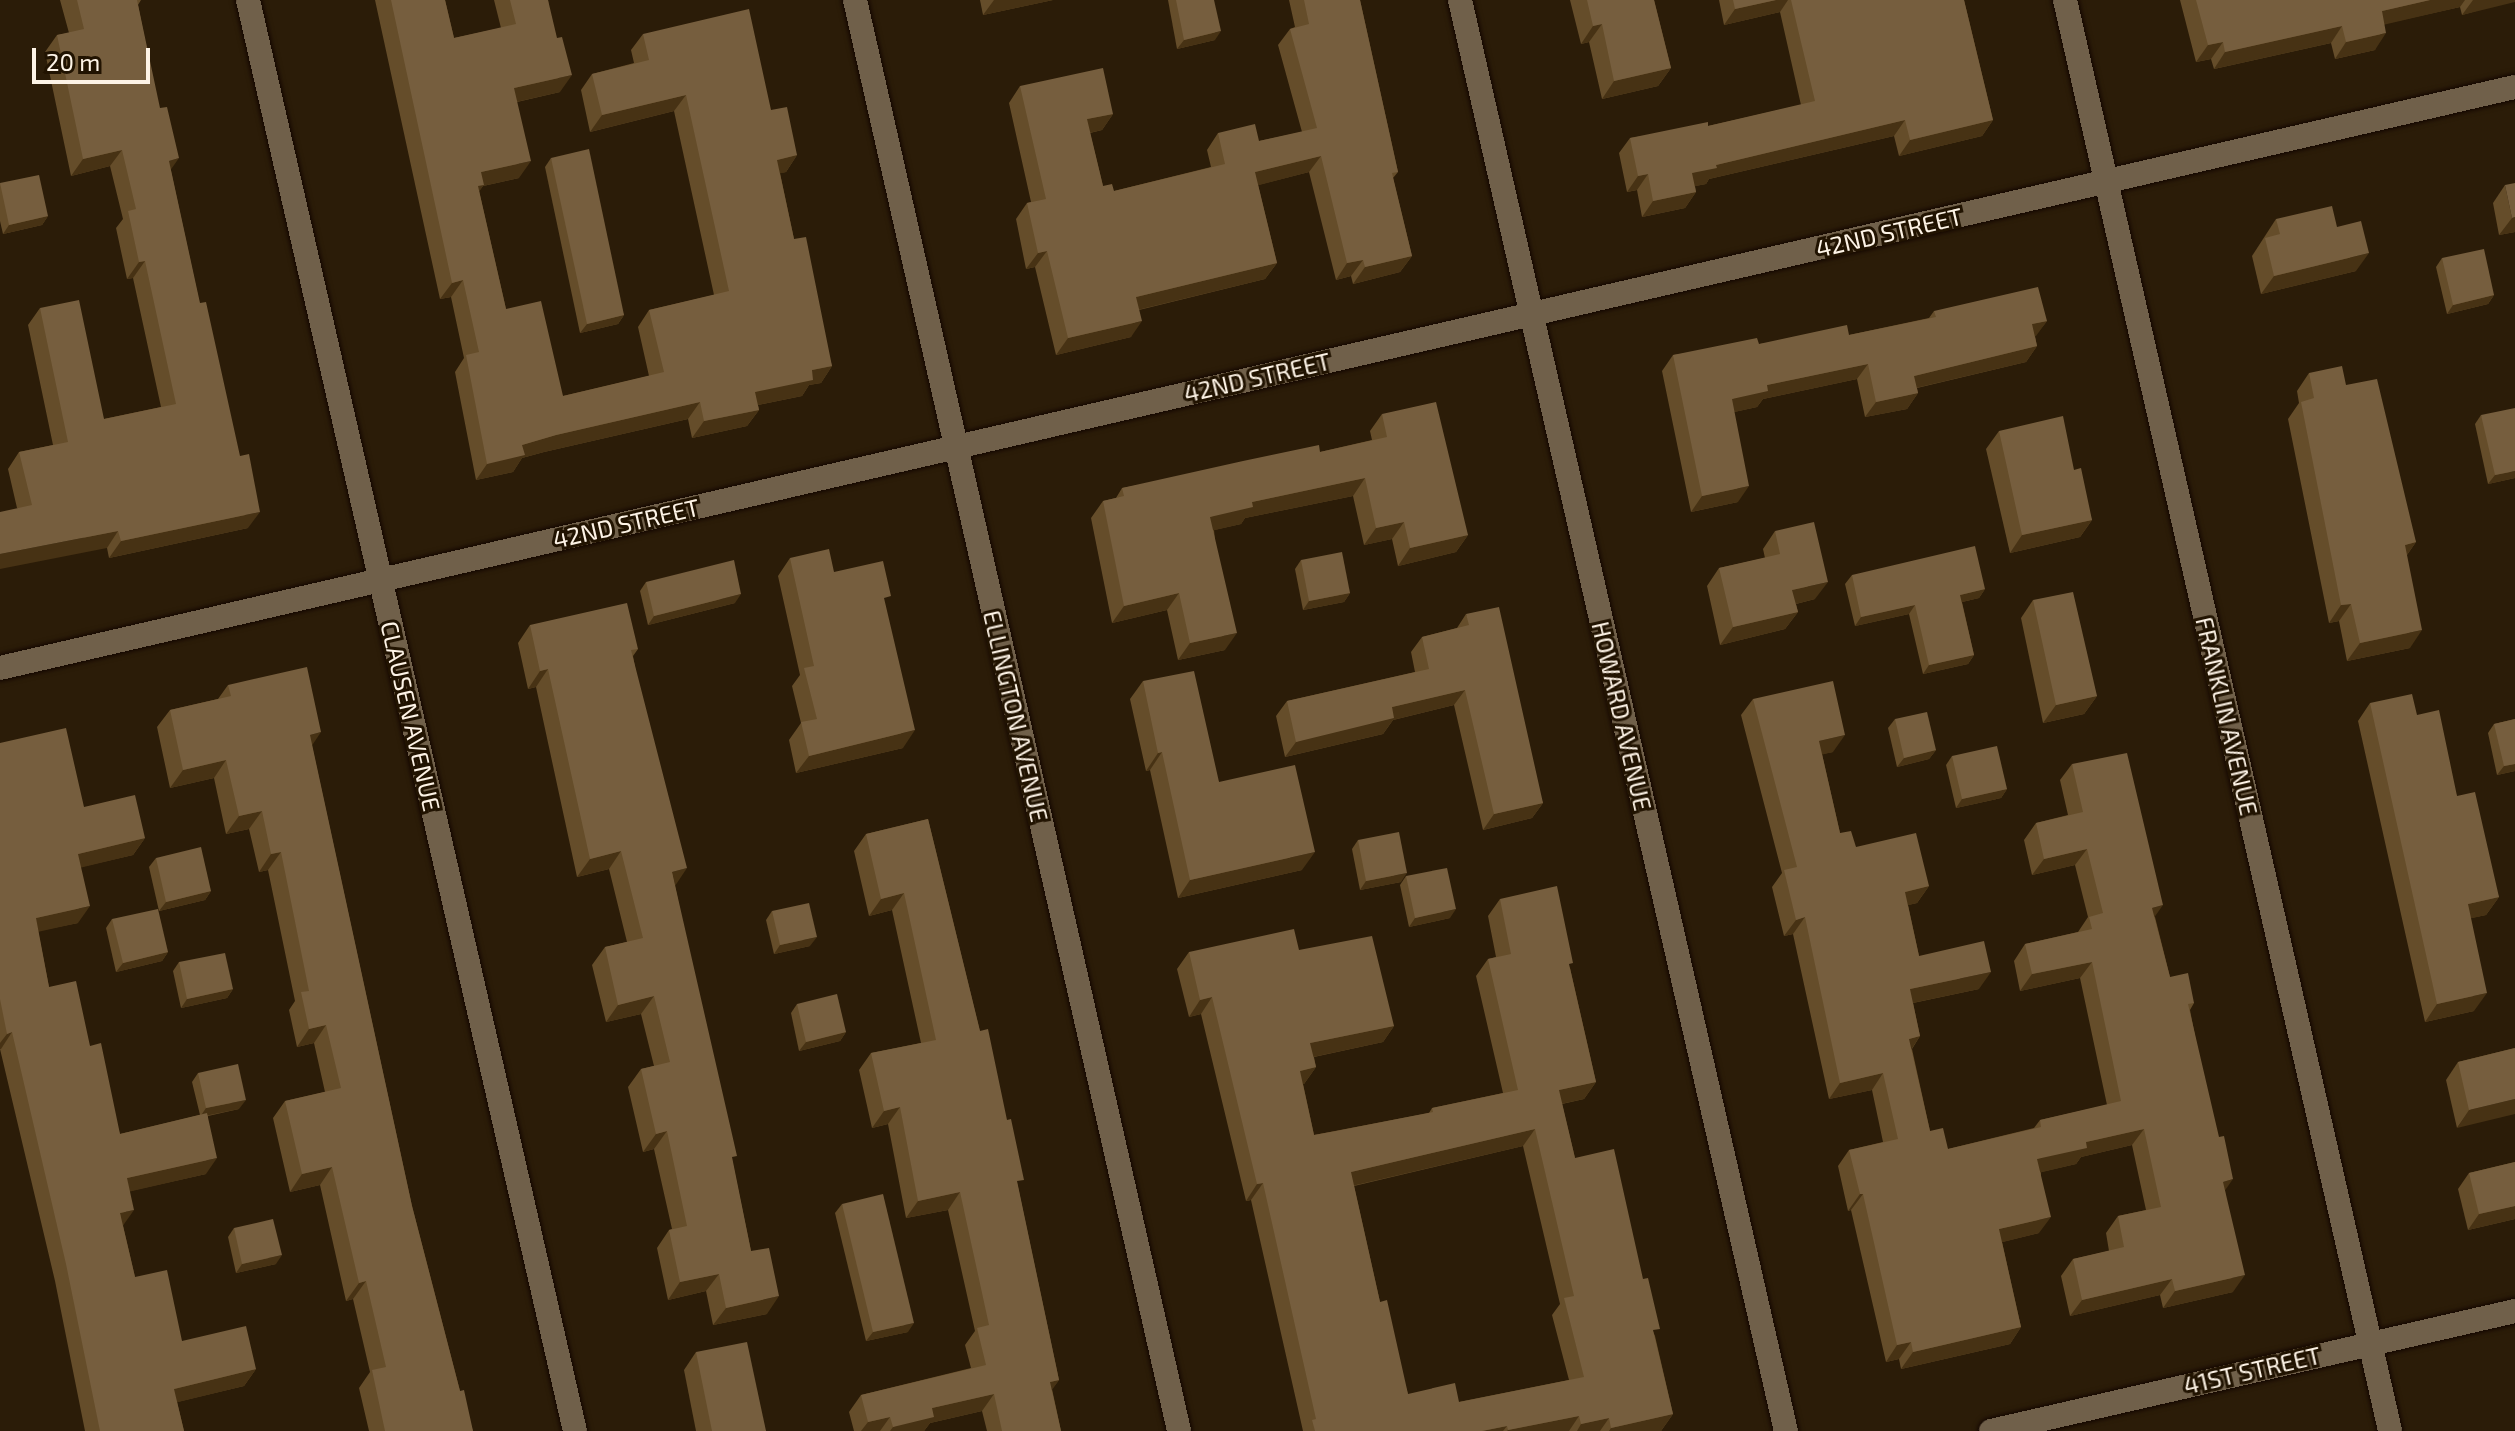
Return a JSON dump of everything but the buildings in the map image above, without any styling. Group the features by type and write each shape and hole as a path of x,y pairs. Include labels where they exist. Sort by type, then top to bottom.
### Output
{"street":[{"name":"CLAUSEN AVENUE","path":"248,0 575,1431"},
{"name":"ELLINGTON AVENUE","path":"855,0 1179,1431"},
{"name":"HOWARD AVENUE","path":"1460,0 1786,1431"},
{"name":"FRANKLIN AVENUE","path":"2065,0 2390,1431"},
{"name":"42ND STREET","path":"0,668 2515,87"},
{"name":"41ST STREET","path":"1991,1431 2515,1311"}]}
